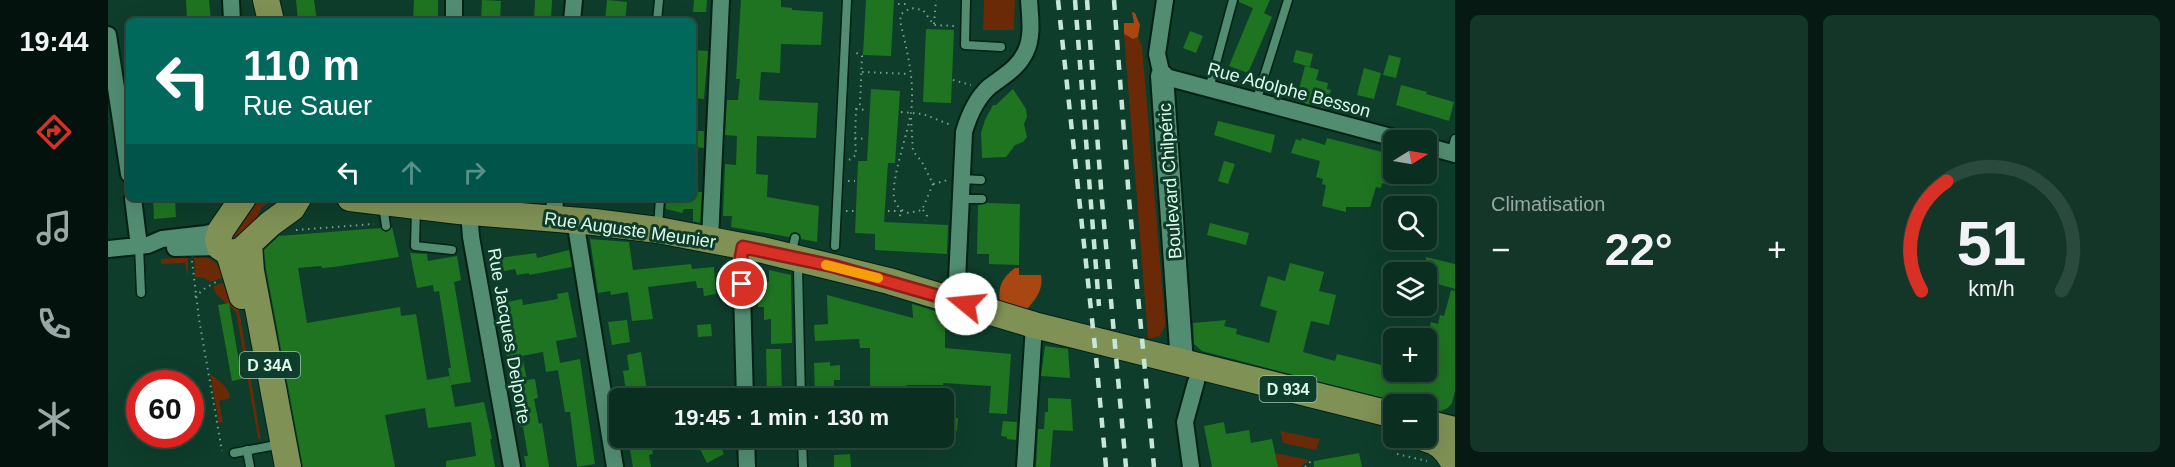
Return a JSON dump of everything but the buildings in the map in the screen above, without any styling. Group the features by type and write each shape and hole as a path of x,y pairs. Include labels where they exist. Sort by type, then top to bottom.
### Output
{"main road":[{"path":"253,0 256,18"},
{"path":"266,0 270,18"},
{"path":"230,243 242,201"},
{"path":"230,243 270,224 292,208 296,201"},
{"name":"Rue Auguste Meunier","path":"356,201 385,217 413,204 562,212 743,247 795,251 1189,373"},
{"name":"D 34A","path":"230,243 252,271 270,343 288,467"},
{"name":"D 34A","path":"230,243 246,314 264,454"},
{"name":"D 934","path":"1189,373 1383,413"},
{"name":"D 934","path":"1189,373 1230,393 1383,438"},
{"path":"1437,426 1455,430"},
{"path":"1437,444 1446,449 1448,460"}],"street":[{"path":"231,0 232,18"},
{"path":"454,0 454,18"},
{"path":"572,18 574,0"},
{"path":"710,240 721,0"},
{"path":"956,301 964,132 970,113 979,99 988,88 1014,69 1026,51 1030,35 1029,0"},
{"name":"Boulevard Chilpéric","path":"1165,0 1157,54 1162,75 1189,373"},
{"path":"108,35 126,154"},
{"name":"Rue Adolphe Besson","path":"1162,75 1209,90 1383,135"},
{"path":"1437,147 1454,148"},
{"path":"134,201 144,245"},
{"name":"Rue Jacques Delporte","path":"462,207 471,237 512,467"},
{"path":"562,212 615,467"},
{"path":"108,249 206,234 230,243"},
{"path":"743,247 741,257 745,388"},
{"path":"1025,467 1034,325"},
{"path":"1189,373 1185,422 1191,467"},
{"path":"746,448 747,467"}],"lane":[{"path":"657,18 659,0"},
{"path":"835,246 848,0"},
{"path":"966,0 965,45 1000,46"},
{"path":"1209,90 1233,0"},
{"path":"1256,102 1288,0"},
{"path":"961,179 981,180"},
{"path":"961,199 982,199"},
{"path":"658,230 660,201"},
{"path":"413,204 415,246 452,250"},
{"path":"141,292 144,245"},
{"path":"795,251 798,269 801,388"},
{"path":"802,448 803,467"},
{"path":"234,453 264,454"},
{"path":"250,467 264,454"}],"path":[{"path":"908,0 911,8"},
{"path":"934,25 936,0"},
{"path":"898,4 908,4"},
{"path":"922,210 933,184 922,162 913,151 911,112 913,84 900,21 901,14 911,8 923,10 934,25"},
{"path":"934,25 966,26"},
{"path":"862,72 911,74"},
{"path":"953,80 971,85"},
{"path":"856,109 867,110"},
{"path":"901,112 911,112 939,119 964,132"},
{"path":"902,211 894,198 895,185 911,112"},
{"path":"855,138 866,139"},
{"path":"933,184 961,179"},
{"path":"888,211 909,213 922,210"},
{"path":"922,210 927,216 926,221"},
{"path":"898,220 902,211"},
{"path":"292,230 385,217"},
{"path":"191,258 195,297 223,455"},
{"path":"195,297 212,283"},
{"path":"1413,448 1448,460"},
{"path":"1305,467 1312,459 1313,467"}],"shaded area":[{"path":"984,0 1015,0 1014,30 983,30"},
{"path":"1132,12 1135,13 1140,25 1138,37 1133,39 1124,34 1124,23 1134,23"},
{"path":"1124,34 1129,37 1138,37 1142,46 1165,320 1160,336 1148,339"},
{"path":"252,201 271,201 261,208 236,240 230,240"},
{"path":"194,256 205,257 217,264 223,278 210,282 204,278 195,277"},
{"path":"188,257 188,278 185,263 161,264 161,259"},
{"path":"1015,268 1019,268 1019,275 1041,275 1040,291 1025,312 1001,307 999,295 1001,285 1006,276"},
{"path":"231,280 240,315 261,440 258,438 236,312 216,294 213,286"},
{"path":"210,374 226,387 230,398 219,401 223,422 219,423"},
{"path":"1280,431 1320,439 1316,450 1283,443"},
{"path":"1275,453 1309,460 1301,467 1278,467"}],"railway":[{"path":"1058,0 1106,467"},
{"path":"1075,0 1099,306"},
{"path":"1087,0 1126,467"},
{"path":"1114,0 1129,199 1154,467"}],"slow traffic":[{"path":"826,265 878,278"}],"route":[{"path":"742,284 743,247 833,266 966,304"}]}
